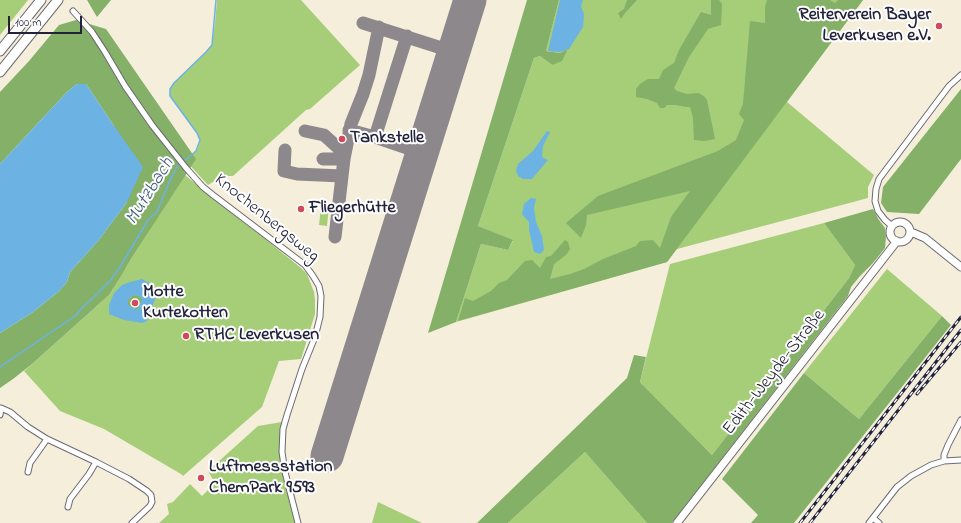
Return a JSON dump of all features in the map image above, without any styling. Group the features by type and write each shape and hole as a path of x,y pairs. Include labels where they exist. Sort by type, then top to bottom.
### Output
{"highway":[{"path":"0,51 41,0"},
{"path":"0,72 58,0"}],"street":[{"name":"Knochenbergsweg","path":"73,11 92,32 125,86 152,125 186,168 203,187 306,265 319,286 321,296 320,317 315,337 302,369 283,429 282,452 285,472 298,523"},
{"path":"892,226 878,211 875,201 879,179 948,86 961,75"},
{"path":"898,222 903,222 909,226 911,232 907,239 903,241 896,241 891,236 890,231 892,226 898,222"},
{"path":"911,232 925,238 961,267"},
{"name":"Edith-Weyde-Straße","path":"677,523 896,241"},
{"path":"0,415 2,408 10,412 28,427 47,439 96,462 129,479 148,491 151,495 152,502 150,506 132,523"},
{"path":"944,461 946,450 961,420"},
{"path":"28,472 30,463 47,439"},
{"path":"879,523 871,521 897,487 903,482 931,465 944,461 961,460"},
{"path":"68,507 70,499 96,462"}],"green space":[{"path":"0,0 28,0 0,35"},
{"path":"87,0 111,0 97,17"},
{"path":"217,0 301,0 360,65 310,109 306,110 233,176 223,176 208,185 186,161 196,151 200,140 197,133 170,96 170,89 174,83 212,45"},
{"path":"527,0 559,0 546,51 560,53 568,49 562,61 552,65 540,56 534,58 478,226 513,240 508,250 481,244 456,322 428,333"},
{"path":"559,0 863,0 787,102 874,175 868,187 868,198 677,249 667,262 456,322 481,244 508,250 513,241 478,226 534,58 540,56 552,65 568,50 560,53 546,51"},
{"path":"627,0 637,0 621,19 618,13 624,9"},
{"path":"711,0 719,0 722,4 721,25 708,29 689,57 674,88 677,91 687,94 698,93 704,96 707,100 715,139 704,141 694,140 693,118 690,107 667,105 664,108 660,108 657,103 636,97 636,89 640,84 648,79 659,79 663,70 674,63 679,50 701,12 711,15"},
{"path":"767,0 830,0 835,3 838,0 863,0 667,262 458,321 465,298 473,301 491,291 499,283 507,280 525,261 532,260 540,268 546,257 551,256 565,240 568,242 570,249 566,255 554,264 550,279 584,269 603,259 636,246 640,241 653,240 660,248 671,217 690,191 587,215 586,225 581,238 566,223 598,196 718,151 736,140 744,120 739,114 743,104 750,21 765,23 765,7"},
{"path":"76,20 106,29 196,159 109,295 32,364 0,388 0,333 33,312 58,292 67,282 70,272 98,241 127,202 114,126 86,84 77,84 67,92 0,164 0,92 29,61 59,25"},
{"path":"961,89 961,159 919,214 887,212 881,203 883,187"},
{"name":"RTHC Leverkusen","path":"185,175 307,274 314,292 315,314 301,359 279,361 262,407 183,476 104,429 60,411 24,371 109,295"},
{"path":"321,206 329,207 327,226 319,225"},
{"path":"873,209 885,228 885,248 851,287 848,296 672,523 647,523 585,452 508,523 477,523 627,378 634,355 646,357 640,382 712,455 849,278 855,265 824,223"},
{"path":"824,223 855,265 849,278 712,455 640,382 670,264"},
{"path":"887,269 942,316 859,419 804,373"},
{"path":"136,295 141,297 142,300 138,309 128,305 128,300 132,296"},
{"path":"942,316 951,325 794,523 751,523 758,515 722,479 804,373 859,419"},
{"path":"282,422 280,455 284,481 295,523 159,523 169,514 167,504 173,502 190,484 202,496 215,483 208,471 258,426"},
{"path":"585,452 647,523 508,523"},
{"path":"378,502 422,523 372,523"}],"water":[{"path":"560,0 583,0 581,6 584,14 583,27 569,49 560,52 548,51"},
{"path":"77,84 86,84 143,167 127,202 98,241 70,272 67,282 58,292 33,312 0,333 0,164 67,92"},
{"path":"547,131 550,132 543,146 542,157 548,160 532,179 523,179 518,176 516,171 518,164 533,151"},
{"path":"531,198 536,199 534,208 536,222 542,236 544,250 540,254 534,252 529,230 529,222 522,214 524,204"},
{"path":"142,279 151,284 158,291 147,321 142,323 124,320 109,314 109,305 114,293 122,285","holes":["136,295 141,297 142,300 138,309 128,305 128,300 132,296"]}],"waterway":[{"name":"Mutzbach","path":"0,367 75,316 110,281 148,220 157,212 177,167 196,151 200,140 197,133 170,96 170,89 174,83 212,45 216,0"}],"taxiway":[{"path":"363,23 454,52"},
{"path":"285,150 284,171 297,174 342,176 351,124 369,75 379,27"},
{"path":"375,137 407,36"},
{"path":"349,130 422,153"},
{"path":"305,131 324,135 345,154"},
{"path":"323,159 344,159"},
{"path":"335,237 342,176"}],"runway":[{"path":"327,456 470,0"}],"railway":[{"path":"800,523 961,317"},
{"path":"810,523 961,330"},
{"path":"917,394 961,342"}],"place":[{"name":"Reiterverein Bayer Leverkusen e.V.","path":"939,26"},
{"name":"Tankstelle","path":"342,139"},
{"name":"Fliegerhütte","path":"301,209"},
{"name":"Motte Kurtekotten","path":"135,303"},
{"name":"RTHC Leverkusen","path":"186,336"},
{"name":"Luftmessstation ChemPark 9593","path":"201,478"}]}
